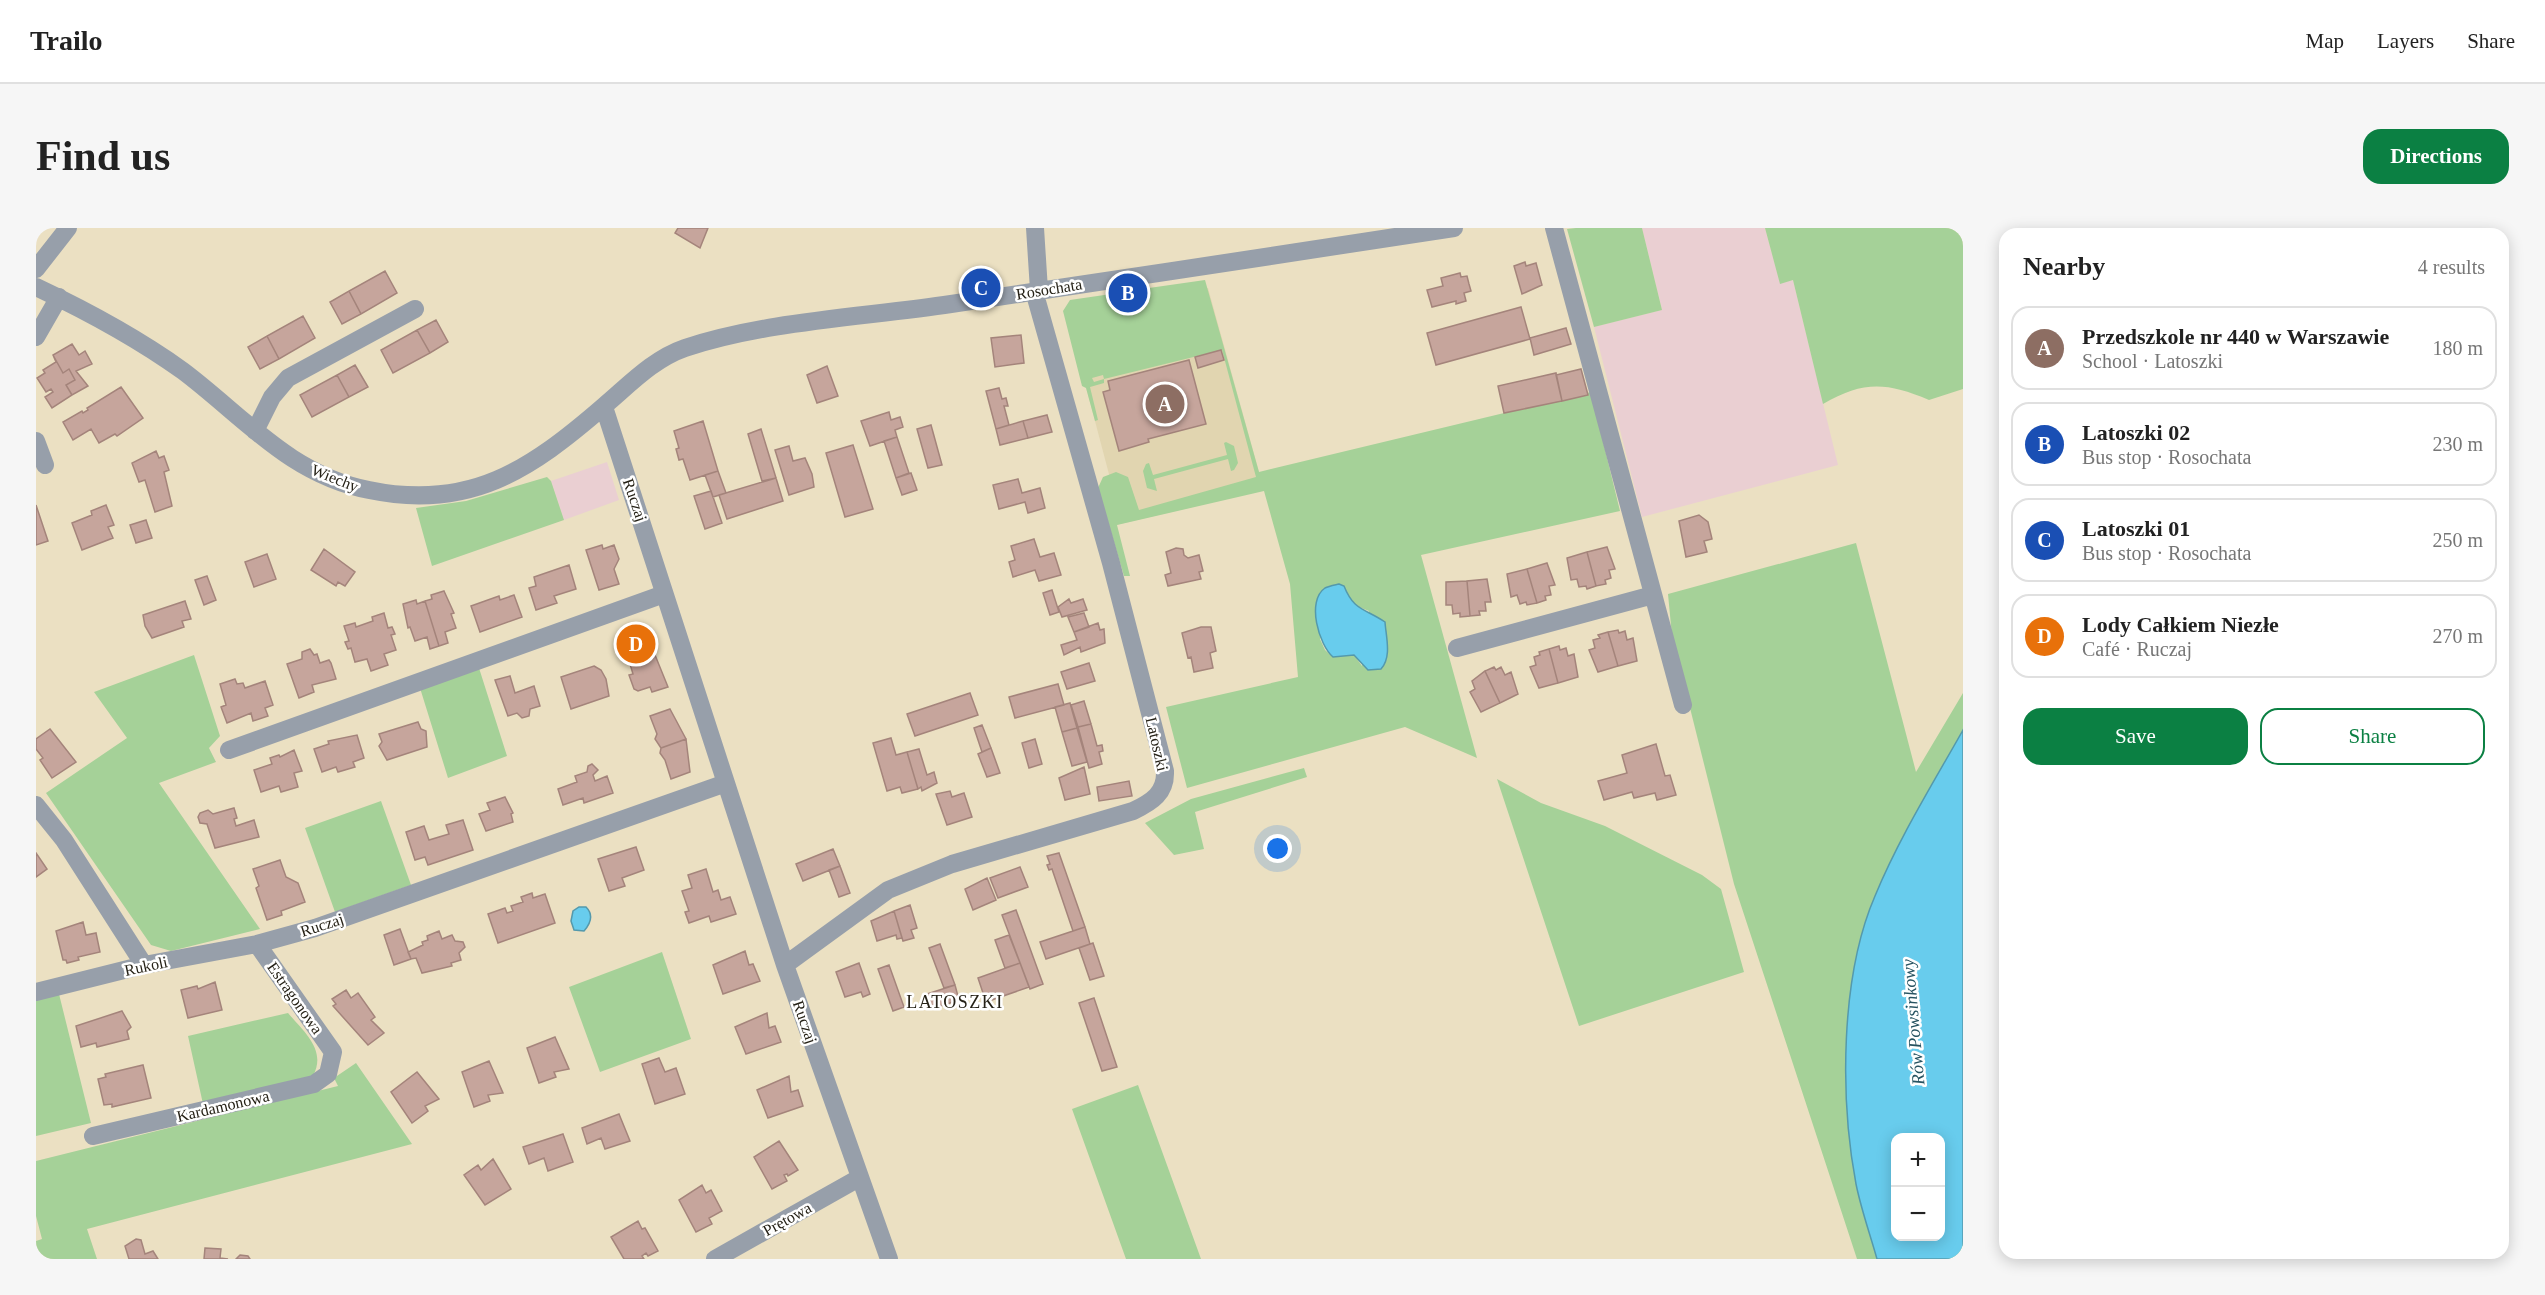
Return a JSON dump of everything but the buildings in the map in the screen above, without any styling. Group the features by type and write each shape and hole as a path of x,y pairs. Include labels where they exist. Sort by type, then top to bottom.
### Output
{"street":[{"path":"36,269 68,228"},
{"path":"1035,228 1037,291"},
{"name":"Rosochata","path":"649,367 681,350 749,332 1454,228"},
{"path":"1554,228 1683,705"},
{"name":"Wiechy","path":"36,286 102,319 169,362 279,452 324,476 365,490 414,497 466,491 502,479 542,457 649,367"},
{"name":"Latoszki","path":"785,965 888,890 952,864 1133,811 1154,800 1162,789 1165,777 1162,760 1037,291"},
{"path":"36,337 59,297"},
{"path":"255,431 272,397 288,378 415,309"},
{"name":"Ruczaj","path":"604,407 785,965 889,1259"},
{"path":"36,441 45,465"},
{"path":"229,750 664,594"},
{"path":"1456,648 1653,595"},
{"name":"Ruczaj","path":"257,945 315,928 726,783"},
{"path":"36,805 64,840 144,965"},
{"name":"Rukoli","path":"36,992 144,965 257,945"},
{"name":"Estragonowa","path":"257,945 333,1052"},
{"name":"Kardamonowa","path":"93,1136 314,1084 328,1074 333,1052"},
{"name":"Prętowa","path":"715,1259 859,1178"}],"shaded area":[{"path":"1642,228 1765,228 1780,283 1793,280 1838,465 1642,517 1594,327 1662,310"},
{"path":"1208,288 1264,490 1116,525 1110,478 1066,311"},
{"path":"607,462 619,500 564,520 551,481"}],"green space":[{"path":"1642,228 1662,310 1594,327 1567,229"},
{"path":"1765,228 1963,228 1963,389 1929,400 1887,387 1863,388 1837,396 1823,404 1793,280 1780,284"},
{"path":"1205,280 1259,472 1591,392 1620,511 1421,555 1477,758 1405,727 1187,788 1166,707 1298,677 1290,584 1264,491 1117,525 1130,576 1124,576 1098,488 1103,477 1116,472 1128,477 1139,510 1256,477 1222,350 1104,379 1104,383 1090,387 1098,420 1095,421 1086,388 1082,386 1063,311 1070,300 1118,293 1119,298 1136,296 1135,290","holes":["1103,375 1104,379 1094,382 1092,378","1345,589 1354,603 1369,611 1362,666 1354,655 1333,657 1325,650 1320,639"]},
{"path":"1224,443 1234,446 1238,463 1234,470 1231,471 1228,459 1154,479 1157,491 1147,488 1143,471 1146,464 1149,463 1153,475 1227,455"},
{"path":"547,477 551,481 564,520 432,566 416,508 466,501"},
{"path":"1856,543 1916,772 1963,693 1963,1259 1857,1259 1734,884 1672,636 1668,594"},
{"path":"194,655 220,736 209,748 216,762 159,783 260,929 171,951 151,945 46,793 127,738 94,692"},
{"path":"479,668 507,756 448,778 420,688"},
{"path":"1304,768 1307,777 1195,812 1204,849 1174,855 1145,823 1191,799"},
{"path":"1497,779 1541,803 1605,826 1702,875 1721,889 1744,972 1579,1026"},
{"path":"381,801 411,885 335,912 305,828"},
{"path":"662,952 691,1039 600,1072 569,987"},
{"path":"59,994 91,1123 36,1136 36,1000"},
{"path":"288,1013 312,1042 317,1058 317,1067 313,1076 203,1104 188,1036"},
{"path":"356,1063 412,1144 87,1229 97,1259 36,1259 36,1241 42,1239 36,1216 36,1161 338,1086 334,1078"},
{"path":"1138,1085 1201,1259 1126,1259 1072,1109"}],"water":[{"path":"1339,584 1344,586 1356,605 1385,622 1387,653 1381,669 1368,670 1354,655 1333,657 1323,643 1315,612 1316,603 1319,594 1325,588"},
{"name":"Rów Powsinkowy","path":"1963,730 1963,1259 1877,1259 1858,1193 1851,1151 1847,1115 1846,1038 1855,963 1863,928 1875,896 1905,832"},
{"path":"579,907 586,907 591,916 584,931 574,930 571,921 573,911"}],"place":[{"name":"Latoszki 01","path":"981,288"},
{"name":"Latoszki 02","path":"1128,293"},
{"name":"Przedszkole nr 440 w Warszawie","path":"1165,404"},
{"name":"Lody Całkiem Niezłe","path":"636,644"}],"district":[{"name":"LATOSZKI","path":"955,1002"}]}
